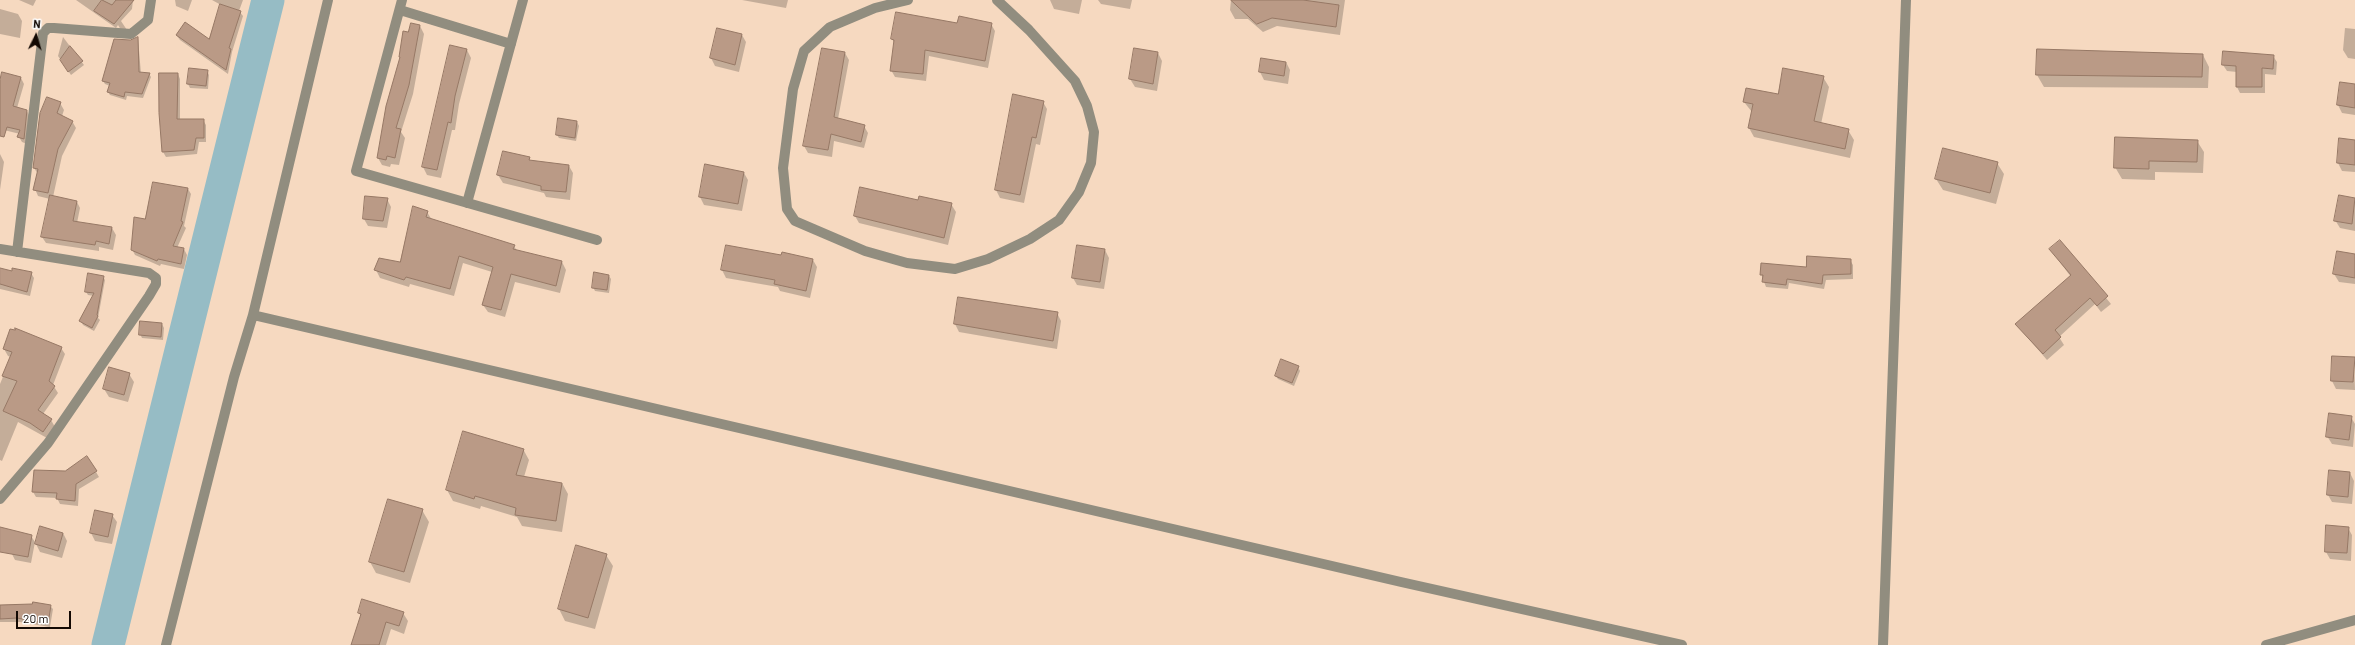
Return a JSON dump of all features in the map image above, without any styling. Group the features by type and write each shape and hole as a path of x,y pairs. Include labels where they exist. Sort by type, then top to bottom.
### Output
{"street":[{"path":"17,252 43,33 48,28 54,28 131,34 148,20 151,0"},
{"path":"166,645 232,385 253,315 328,0"},
{"path":"402,0 356,171 597,240"},
{"path":"467,203 523,0"},
{"path":"908,0 875,8 830,27 804,51 793,90 783,168 787,209 795,221 865,251 907,263 954,269 988,259 1030,239 1059,220 1079,192 1091,163 1094,132 1088,106 1075,81 1029,30 997,0"},
{"path":"1883,645 1906,0"},
{"path":"400,10 511,44"},
{"path":"0,249 149,274 156,278 156,284 149,296 82,396 48,443 0,499"},
{"path":"253,315 1401,582 1682,645"},
{"path":"2266,645 2355,620"}],"building":[{"path":"102,0 112,5 116,0 134,0 114,24 94,11"},
{"path":"1231,0 1303,0 1339,5 1336,27 1272,18 1257,24"},
{"path":"220,4 241,11 229,48 231,49 226,70 176,35 185,22 209,39"},
{"path":"896,12 957,23 959,16 992,23 985,61 925,50 923,74 890,71 894,40 891,39"},
{"path":"411,23 420,25 409,85 396,128 401,129 395,158 387,156 386,160 377,158 386,106 400,57 403,31 408,32"},
{"path":"717,28 742,34 735,65 710,58"},
{"path":"138,37 139,72 150,73 142,94 125,92 124,97 107,92 110,83 102,81 114,39 130,40"},
{"path":"450,45 467,49 455,96 451,123 448,122 437,170 422,167"},
{"path":"70,46 83,61 68,72 60,60"},
{"path":"822,48 845,52 834,117 865,125 861,142 831,134 828,150 803,146"},
{"path":"1134,48 1158,52 1153,84 1129,79"},
{"path":"2037,49 2203,54 2202,77 2036,75"},
{"path":"2223,51 2274,55 2273,69 2262,68 2262,87 2236,87 2236,66 2222,65"},
{"path":"1261,58 1286,62 1284,76 1259,72"},
{"path":"189,68 208,70 206,86 187,84"},
{"path":"1783,68 1824,76 1814,121 1849,129 1845,149 1748,128 1753,104 1743,102 1746,88 1778,94"},
{"path":"2,72 21,77 13,106 27,110 24,139 17,137 20,130 7,127 4,137 0,136 0,80"},
{"path":"159,73 178,73 177,119 204,119 204,138 196,138 194,150 162,152 159,113"},
{"path":"2340,82 2355,84 2355,108 2337,105"},
{"path":"1013,94 1044,101 1036,138 1032,137 1020,195 995,190"},
{"path":"47,97 61,102 57,113 73,121 58,149 48,193 33,190 38,169 33,168 40,113"},
{"path":"558,118 577,121 575,138 556,135"},
{"path":"2115,137 2198,140 2197,162 2149,161 2149,169 2114,168"},
{"path":"2339,138 2355,140 2355,165 2337,163"},
{"path":"1943,148 1998,162 1990,193 1935,179"},
{"path":"503,151 530,157 529,160 569,165 566,192 541,190 541,186 497,175"},
{"path":"705,164 744,172 738,204 699,197"},
{"path":"153,182 188,188 181,221 183,222 173,246 184,248 181,264 158,259 157,261 131,250 134,217 145,219"},
{"path":"860,187 918,200 919,196 952,203 944,238 854,216"},
{"path":"50,195 77,201 73,221 112,227 109,244 96,241 95,245 41,237"},
{"path":"2339,195 2355,198 2352,224 2334,221"},
{"path":"365,196 388,198 383,221 363,219"},
{"path":"413,206 428,211 426,217 515,245 513,249 562,261 556,286 511,274 501,310 482,305 493,267 459,256 450,289 406,277 404,280 374,270 379,258 400,262"},
{"path":"2060,240 2108,296 2097,306 2090,298 2055,330 2061,337 2043,354 2015,324 2071,275 2049,249"},
{"path":"726,245 781,255 782,252 813,259 806,291 774,284 775,280 721,270"},
{"path":"1077,245 1105,249 1100,282 1072,278"},
{"path":"2337,251 2355,254 2355,278 2333,274"},
{"path":"1807,256 1851,259 1851,274 1823,275 1822,284 1787,279 1786,285 1762,282 1763,275 1760,275 1761,263 1806,267"},
{"path":"0,268 12,271 12,268 32,272 27,292 0,284"},
{"path":"594,272 609,275 607,290 592,288"},
{"path":"88,273 104,276 98,316 92,328 79,321 94,293 85,292"},
{"path":"958,297 1058,312 1053,341 954,324"},
{"path":"140,321 162,323 161,337 139,335"},
{"path":"15,328 62,347 49,381 55,386 38,410 52,419 43,432 30,423 3,411 17,381 2,376 12,352 3,349 10,329 15,330"},
{"path":"2332,356 2355,357 2353,382 2331,381"},
{"path":"1281,359 1299,366 1292,383 1275,376"},
{"path":"109,367 130,373 124,395 103,389"},
{"path":"2329,413 2352,416 2349,440 2326,437"},
{"path":"463,431 524,449 516,475 562,483 556,521 515,515 516,508 475,496 474,499 446,490"},
{"path":"87,456 97,471 76,484 75,501 56,499 57,493 32,492 34,470 65,471"},
{"path":"2329,470 2350,472 2348,497 2327,495"},
{"path":"388,499 423,509 404,572 369,562"},
{"path":"95,510 113,514 108,537 90,533"},
{"path":"2326,525 2349,527 2347,553 2325,552"},
{"path":"40,526 63,533 58,551 35,544"},
{"path":"0,527 32,535 28,557 0,552"},
{"path":"576,545 607,554 588,618 558,609"},
{"path":"362,599 404,612 399,626 386,622 379,645 351,645 361,614 358,613"},
{"path":"33,602 51,605 48,624 17,618 0,619 0,605 32,604"}],"waterway":[{"path":"108,645 268,0"}]}
